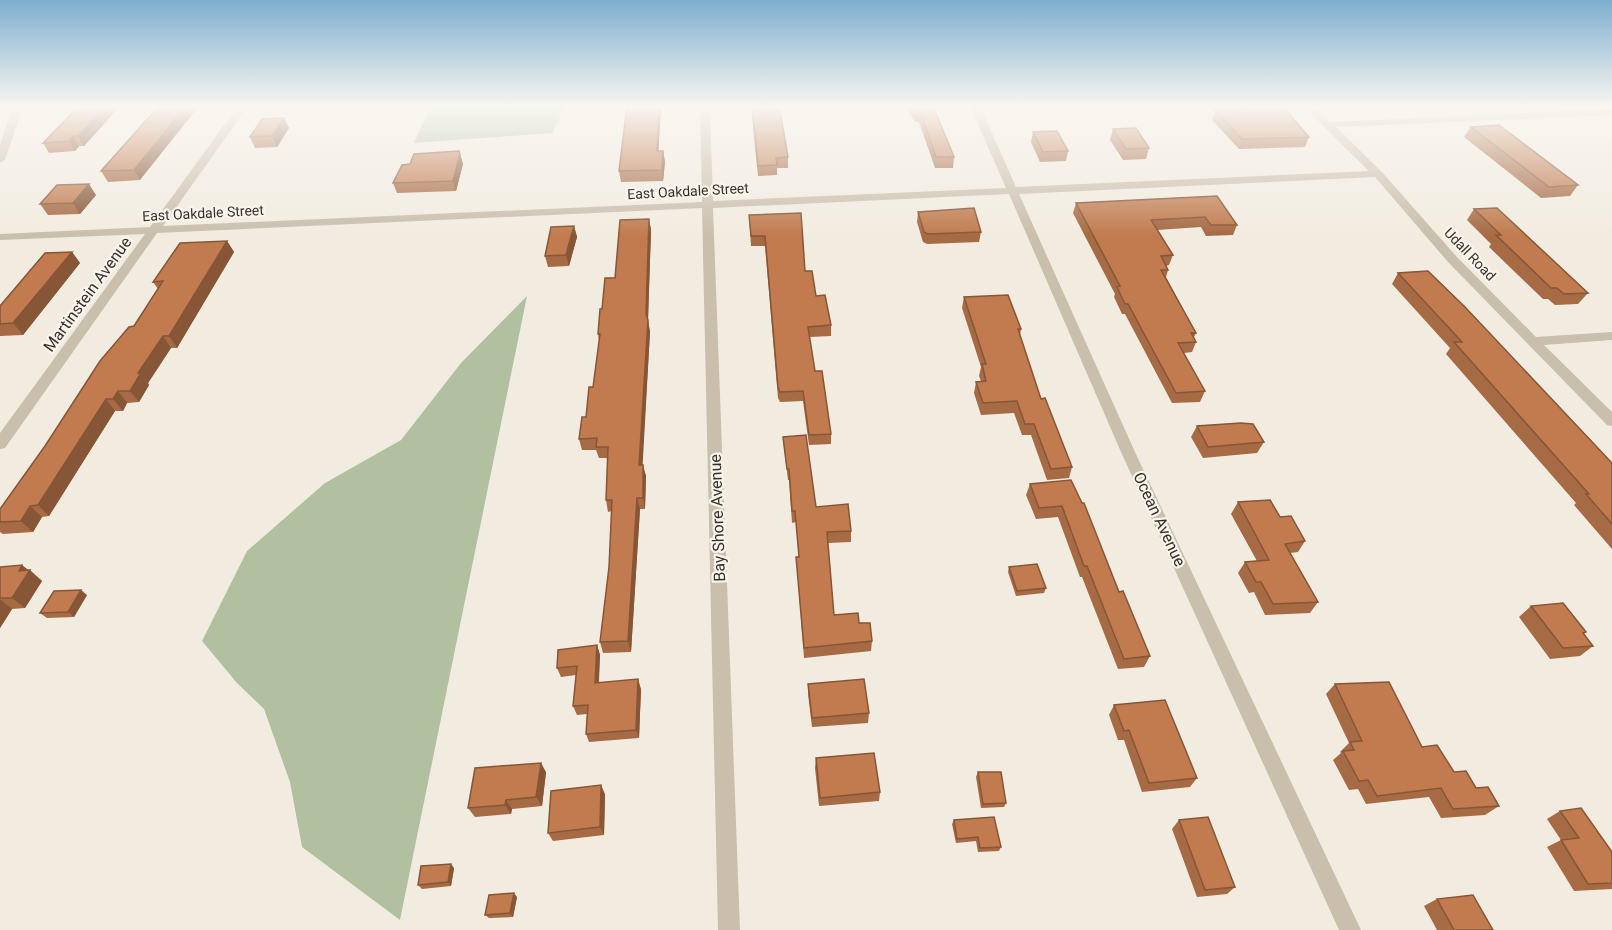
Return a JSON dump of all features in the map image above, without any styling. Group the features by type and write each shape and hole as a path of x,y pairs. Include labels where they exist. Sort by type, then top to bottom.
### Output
{"street":[{"name":"Martinstein Avenue","path":"0,444 212,149"},
{"name":"Bay Shore Avenue","path":"706,149 729,930"},
{"name":"Ocean Avenue","path":"994,149 1128,452 1350,930"},
{"name":"Udall Road","path":"1352,149 1378,174 1452,259 1612,421"},
{"name":"East Oakdale Street","path":"0,237 1378,174"},
{"path":"1534,341 1612,336"}],"green space":[{"path":"527,296 400,920 302,847 290,782 264,709 237,683 202,641 247,551 325,483 401,440 461,363"}],"building":[{"path":"120,149 151,149 134,170 101,171"},
{"path":"622,149 663,151 662,170 619,171"},
{"path":"756,149 787,149 788,157 776,158 777,165 758,166"},
{"path":"933,149 951,149 954,157 936,157"},
{"path":"1042,149 1068,151 1043,152"},
{"path":"1500,149 1531,149 1578,185 1549,187"},
{"path":"459,151 453,181 393,183 402,165 410,164 414,154"},
{"path":"89,184 73,203 40,204 57,185"},
{"path":"1217,196 1237,225 1211,225 1205,217 1151,220 1173,255 1161,256 1168,270 1161,270 1196,333 1191,333 1196,342 1178,343 1205,391 1176,393 1128,304 1125,304 1117,287 1120,286 1076,203"},
{"path":"974,208 981,232 928,234 924,232 918,212"},
{"path":"1497,208 1588,293 1564,294 1557,288 1551,288 1496,235 1501,235 1474,209"},
{"path":"801,213 805,271 812,271 816,296 825,295 831,325 808,327 815,371 822,371 831,434 809,435 803,391 780,392 765,236 751,236 749,215"},
{"path":"649,219 646,314 648,320 639,465 643,465 643,498 637,498 628,641 600,642 609,567 612,500 606,500 608,447 596,447 597,438 579,439 582,417 586,417 589,387 593,387 605,278 615,278 620,220"},
{"path":"574,226 566,255 545,256 551,227"},
{"path":"227,241 169,336 163,336 138,373 141,373 130,391 118,391 113,399 106,399 38,505 30,506 21,521 0,522 0,509 45,446 100,361 129,327 134,326 163,281 153,282 180,243"},
{"path":"72,252 13,323 0,324 0,306 45,253"},
{"path":"1428,271 1465,307 1612,463 1612,524 1586,494 1589,494 1454,342 1462,342 1398,273"},
{"path":"1008,295 1021,329 1018,329 1041,399 1045,398 1072,467 1051,469 1034,424 1025,424 1017,401 983,403 976,382 986,381 982,364 986,364 964,297"},
{"path":"1253,424 1264,442 1208,447 1197,426"},
{"path":"806,435 816,507 848,504 851,531 827,532 834,615 858,613 859,623 870,623 872,641 804,648 796,557 799,557 795,511 792,511 789,469 787,469 783,437"},
{"path":"1071,480 1084,503 1119,592 1123,591 1150,656 1124,659 1087,566 1084,566 1062,506 1039,508 1030,484"},
{"path":"1270,500 1280,517 1291,516 1305,541 1285,544 1318,602 1273,604 1261,582 1256,582 1245,562 1269,560 1238,502"},
{"path":"1037,564 1046,588 1017,591 1009,567"},
{"path":"22,565 19,571 30,570 12,598 0,598 0,567"},
{"path":"81,590 68,612 40,613 54,591"},
{"path":"1563,603 1586,632 1583,633 1593,646 1563,648 1531,606"},
{"path":"597,645 595,683 638,679 636,730 586,734 588,705 573,706 577,666 557,668 558,650"},
{"path":"864,679 869,713 812,718 808,684"},
{"path":"1389,682 1422,747 1437,745 1454,772 1466,771 1476,788 1488,787 1499,806 1453,809 1441,788 1377,796 1368,780 1359,781 1343,751 1354,750 1350,742 1362,741 1335,684"},
{"path":"1165,700 1197,778 1149,783 1129,730 1124,731 1114,705"},
{"path":"874,753 880,792 820,798 816,758"},
{"path":"541,763 536,797 506,800 505,805 468,808 475,768"},
{"path":"978,772 1001,772 1006,803 983,804"},
{"path":"601,785 600,827 548,833 551,791"},
{"path":"1581,808 1612,852 1612,883 1588,884 1561,840 1579,838 1560,811"},
{"path":"994,817 1001,847 980,848 978,837 957,839 954,820"},
{"path":"1208,817 1235,887 1205,890 1179,820"},
{"path":"451,864 448,882 418,885 421,866"},
{"path":"514,893 510,913 485,915 489,895"},
{"path":"1473,895 1493,930 1454,930 1437,899"}]}
